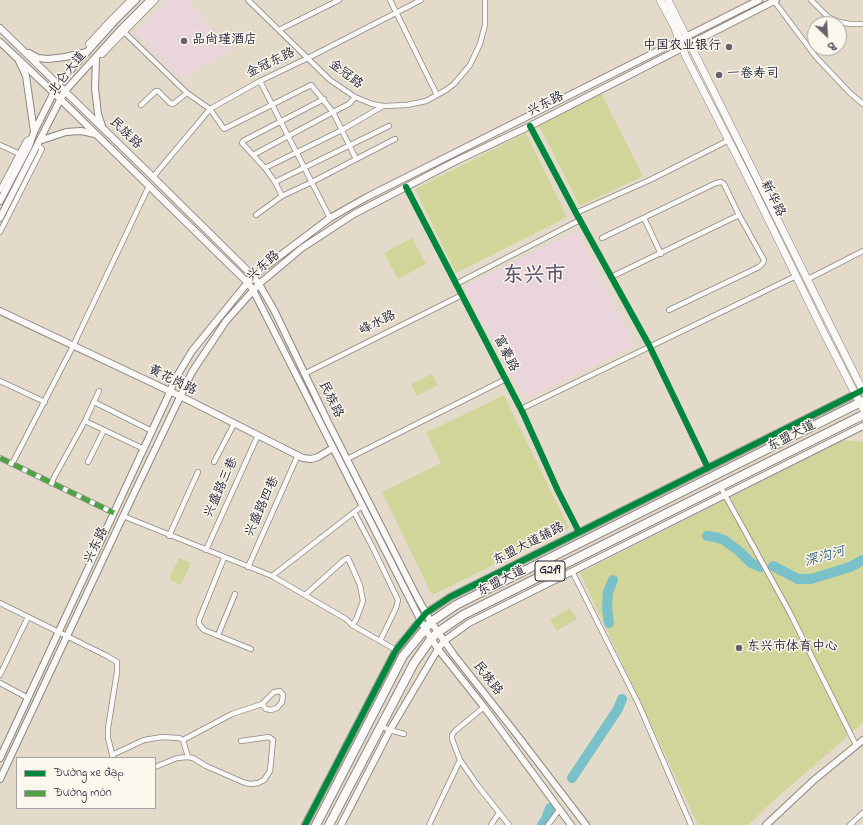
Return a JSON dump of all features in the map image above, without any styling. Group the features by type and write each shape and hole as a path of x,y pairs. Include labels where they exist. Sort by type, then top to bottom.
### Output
{"highway":[{"name":"东盟大道","path":"316,825 403,656 431,622 456,605 862,404"},
{"name":"东盟大道","path":"330,825 414,663 431,639 438,632 463,615 508,592 863,415"}],"main road":[{"name":"北仑大道","path":"0,201 21,155 58,84 136,0"},
{"name":"北仑大道","path":"0,218 65,91 150,0"},
{"name":"新华路","path":"660,0 683,38 690,44 863,391"},
{"name":"新华路","path":"668,0 683,38 682,48 862,404"},
{"name":"兴东路","path":"0,757 144,449 174,381 192,351 253,276 330,218 367,197 759,0"},
{"name":"兴东路","path":"0,779 66,636 192,372 226,321 253,290 302,248 354,214 456,161 530,126 775,0"},
{"name":"民族路","path":"0,28 153,176 253,276 259,284 274,310 304,374 431,622 586,825"},
{"name":"民族路","path":"1,45 16,56 248,282 425,629 438,649 484,707 571,825"},
{"path":"22,50 38,58 48,59 65,58 88,50"},
{"path":"16,56 26,76 34,132"},
{"path":"97,56 96,88 98,114 102,128"},
{"path":"38,143 66,132 95,134"},
{"name":"黄花岗路","path":"0,311 180,396 303,458 311,459 318,457 333,448"},
{"name":"东盟大道辅路","path":"305,825 396,650 426,613 450,597 863,391"},
{"path":"341,825 390,730 444,641 469,623 863,426"},
{"path":"766,825 814,780 863,740"}],"street":[{"path":"88,50 88,44 130,0"},
{"path":"156,0 123,30 187,93 210,109 224,129 311,84 333,112 356,159"},
{"name":"金冠路","path":"248,0 330,80 355,97 372,104 383,106 407,105 426,101 454,84 470,65 476,55 483,34 486,11 485,0"},
{"path":"279,30 339,0"},
{"path":"390,0 437,95"},
{"name":"金冠东路","path":"153,176 210,109 260,81 420,0"},
{"path":"775,0 816,57 850,93 863,104"},
{"path":"811,0 828,17 839,22 863,24"},
{"path":"260,81 330,218"},
{"path":"141,105 156,91 158,91 170,103 173,104 187,93"},
{"path":"253,155 349,104 355,97"},
{"path":"282,196 275,182 265,168 242,145 243,142 324,99"},
{"path":"265,168 342,130 383,106"},
{"path":"275,182 389,126"},
{"path":"530,126 650,347 708,468"},
{"path":"256,215 282,196 395,139"},
{"path":"576,213 652,179 729,140"},
{"path":"0,232 42,149 38,143"},
{"path":"0,145 21,155 0,190"},
{"path":"602,238 721,182 724,184 764,260 763,263 760,267 669,310"},
{"path":"12,464 73,346 149,186"},
{"name":"富豪路","path":"406,187 506,379 558,491 579,532"},
{"path":"611,277 739,215"},
{"path":"644,218 660,254"},
{"path":"456,284 580,220"},
{"path":"808,279 863,251"},
{"path":"521,409 796,276"},
{"name":"峰水路","path":"304,374 462,295"},
{"path":"347,459 506,379"},
{"path":"0,381 45,402"},
{"path":"51,483 85,421 99,391"},
{"path":"94,402 152,431"},
{"path":"85,421 144,449"},
{"path":"214,462 234,424"},
{"path":"88,462 104,430"},
{"name":"兴盛路三巷","path":"206,550 258,435"},
{"name":"兴盛路四巷","path":"248,567 298,455"},
{"path":"0,458 114,513"},
{"path":"169,536 198,472"},
{"path":"720,486 789,611 856,745"},
{"path":"272,576 362,506"},
{"path":"354,512 398,600 396,608 380,641"},
{"path":"123,516 169,536 272,576 396,650"},
{"path":"224,558 199,620 200,627 251,649"},
{"path":"305,595 348,558 360,584 363,601 356,620 352,625"},
{"path":"572,571 641,709 691,825"},
{"path":"508,592 512,602"},
{"path":"218,635 235,594"},
{"path":"0,603 117,662 117,672 108,728 108,738 112,756 132,744 154,737 171,737 183,740 232,714 262,704 274,692 280,691 283,694 282,702 277,708 271,710 262,704"},
{"path":"0,675 28,617"},
{"path":"0,683 28,698"},
{"path":"484,707 452,735 460,760 478,786 509,825"},
{"path":"381,726 404,734"},
{"path":"156,767 177,758 188,757 245,783 258,783 264,780 270,771 273,740 269,737 241,741"},
{"path":"183,740 188,757"},
{"path":"429,825 460,760"},
{"path":"548,825 559,810"},
{"path":"491,825 499,813"},
{"path":"850,825 863,813"}],"shaded area":[{"name":"品尚瑾酒店","path":"168,0 186,0 205,19 204,21 233,49 181,78 135,33"},
{"path":"577,231 635,344 525,400 464,286"}],"green space":[{"path":"601,93 643,176 580,206 538,124"},
{"path":"526,133 567,217 456,273 415,189"},
{"path":"412,238 426,264 398,279 384,253"},
{"path":"432,374 438,385 417,396 411,384"},
{"path":"504,395 569,528 432,595 382,492 441,463 426,433"},
{"name":"东兴市体育中心","path":"843,440 863,442 863,723 774,800 748,825 698,825 580,573"},
{"path":"179,558 191,563 181,585 169,579"},
{"path":"570,608 577,619 557,631 550,620"}],"waterway":[{"name":"深沟河","path":"707,536 724,540 739,551 751,563 760,567"},
{"name":"深沟河","path":"773,566 798,579 811,579 850,567 863,560"},
{"name":"深沟河","path":"609,623 607,608 608,592 613,580"},
{"name":"深沟河","path":"572,778 618,709 622,699"},
{"name":"深沟河","path":"542,825 550,808"}],"marked path":[{"path":"0,458 114,513"}],"cycle path":[{"path":"530,126 649,345 708,468"},
{"path":"406,187 523,413 558,491 579,532"},
{"path":"305,825 396,650 426,613 450,597 863,390"}],"place":[{"name":"品尚瑾酒店","path":"184,41"},
{"name":"中国农业银行","path":"729,47"},
{"name":"一卷寿司","path":"719,75"},
{"name":"东兴市体育中心","path":"739,648"}],"district":[{"name":"东兴市","path":"534,278"}]}
